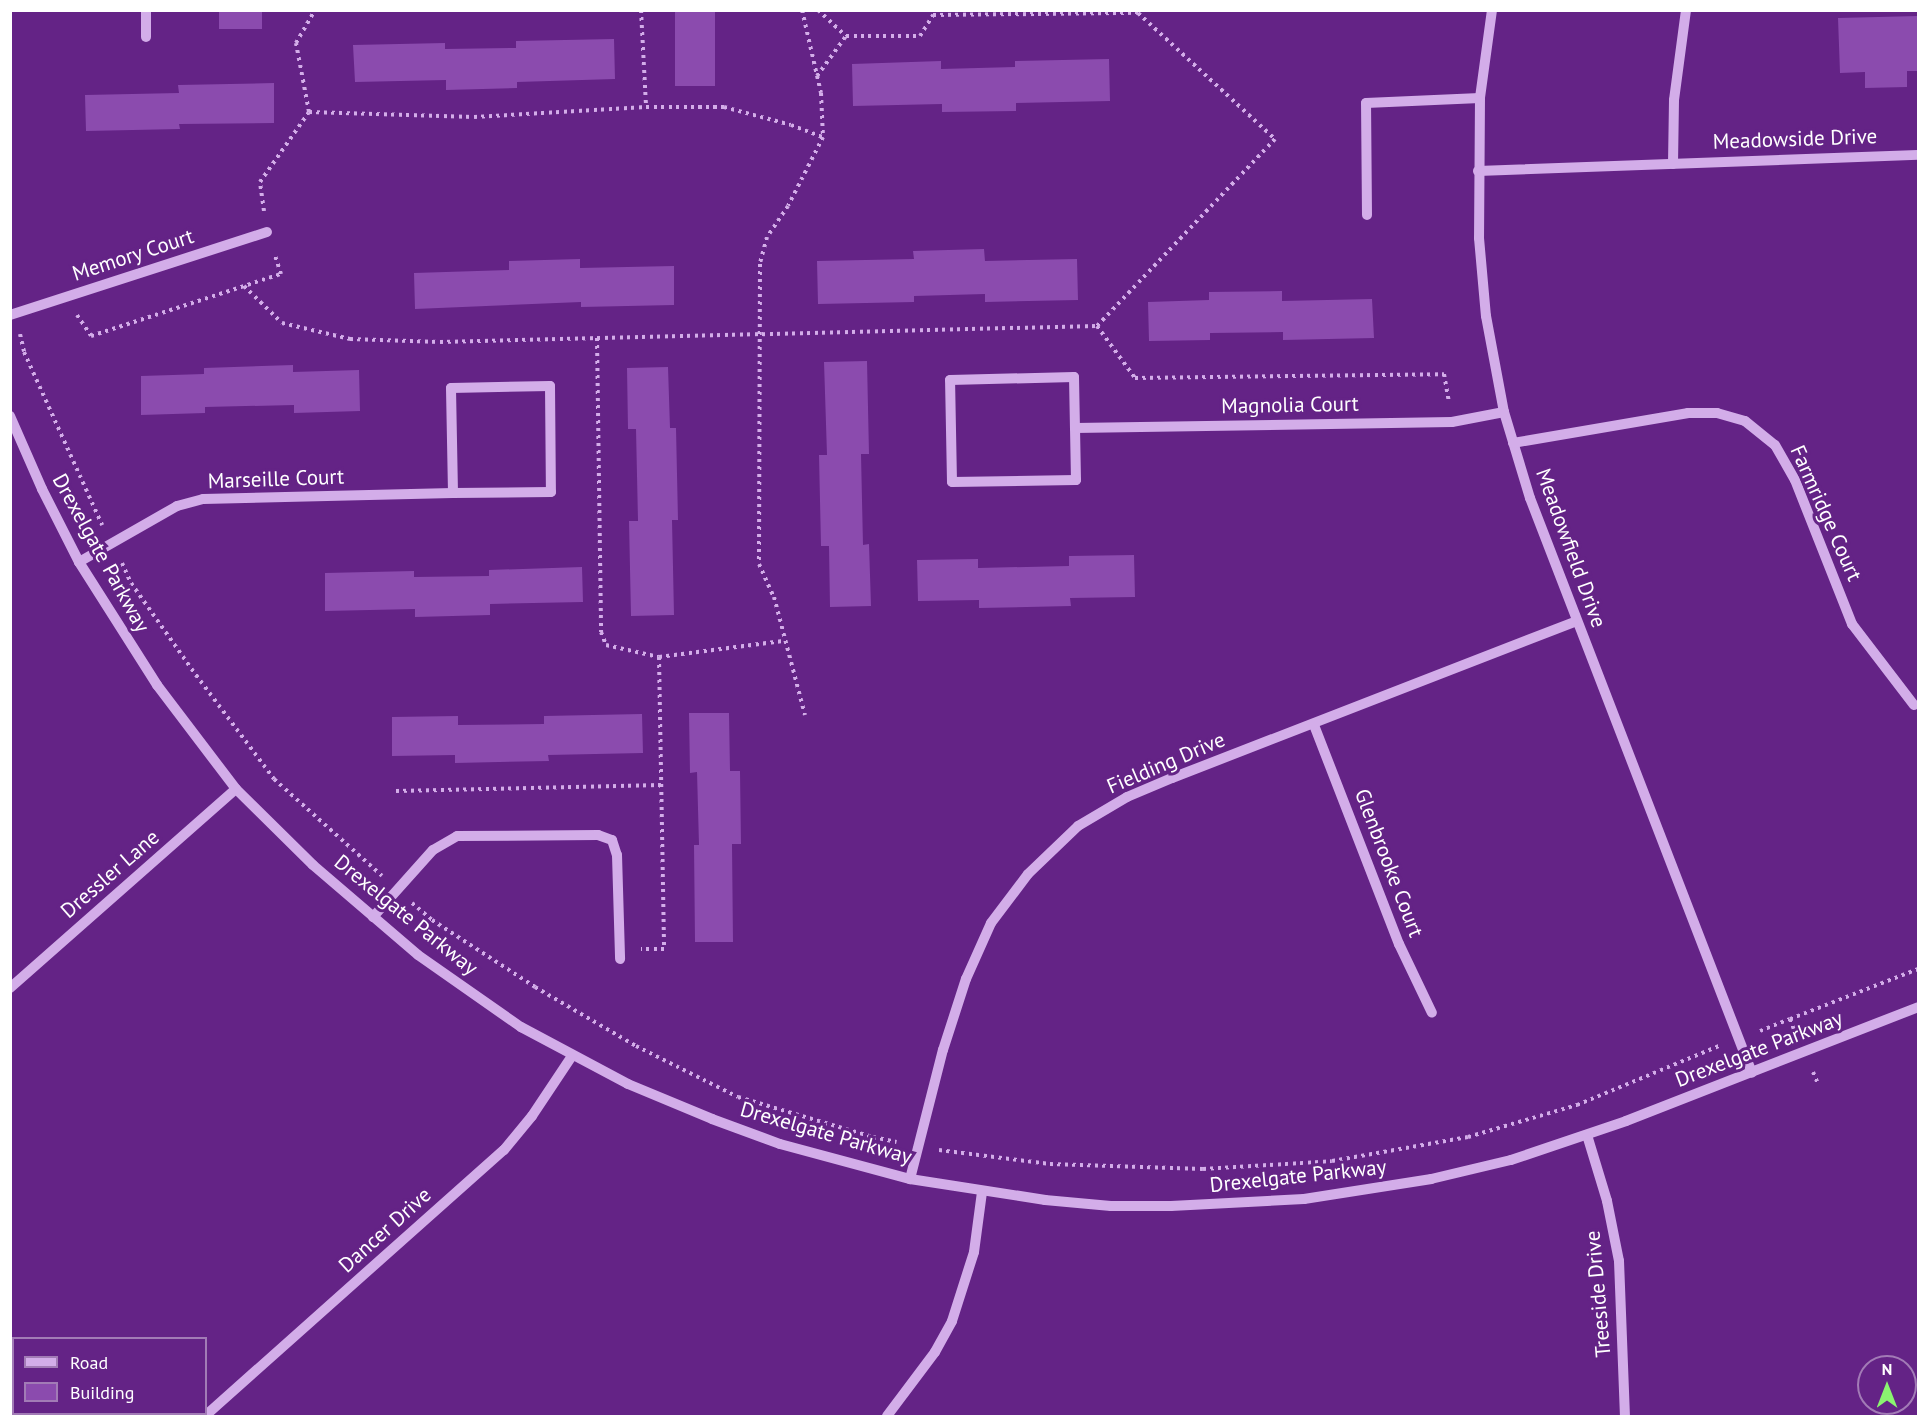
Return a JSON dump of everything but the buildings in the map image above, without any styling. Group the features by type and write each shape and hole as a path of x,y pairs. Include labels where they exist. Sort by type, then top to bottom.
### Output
{"street":[{"path":"146,10 146,38"},
{"name":"Meadowfield Drive","path":"1492,10 1480,98 1479,238 1486,316 1504,412 1530,498 1752,1073"},
{"path":"1672,164 1674,100 1686,10"},
{"path":"1367,215 1366,103 1480,98"},
{"name":"Meadowside Drive","path":"1478,171 1918,154"},
{"name":"Memory Court","path":"10,315 267,232"},
{"path":"1074,377 1075,428 1076,480 952,482 950,380 1074,377"},
{"name":"Marseille Court","path":"79,562 177,506 203,499 551,492 550,386 451,388 453,493"},
{"name":"Magnolia Court","path":"1075,428 1452,422 1504,412"},
{"name":"Farmridge Court","path":"1513,444 1688,413 1717,413 1745,421 1775,445 1795,480 1852,624 1914,705"},
{"name":"Drexelgate Parkway","path":"10,416 15,441 79,562 157,685 236,789 313,865 462,987 521,1027 572,1056 712,1119 780,1144 910,1179 982,1192 1111,1206 1235,1205 1304,1199 1431,1179 1511,1160 1587,1135 1752,1073 1918,1007"},
{"name":"Fielding Drive","path":"910,1179 943,1050 966,979 991,923 1028,874 1078,826 1127,797 1577,621"},
{"name":"Glenbrooke Court","path":"1314,724 1399,944 1432,1013"},
{"name":"Dressler Lane","path":"10,988 236,789"},
{"path":"374,917 433,850 457,836 598,835 612,840 617,855 619,954"},
{"name":"Dancer Drive","path":"207,1414 504,1150 532,1116 572,1056"},
{"name":"Treeside Drive","path":"1587,1135 1607,1201 1618,1261 1625,1416"},
{"path":"887,1416 935,1352 952,1321 974,1252 982,1192"}],"path":[{"path":"641,10 646,107"},
{"path":"802,10 817,76 823,137 788,206 767,237 760,264 759,564 774,597 783,640 796,673 805,715"},
{"path":"244,286 282,323 350,339 440,342 1097,326 1275,139 1138,12 933,15 920,36 846,36 818,10"},
{"path":"817,76 846,36"},
{"path":"309,112 474,117 646,107 724,107 791,125 823,137"},
{"path":"1097,326 1135,378 1444,374 1452,422"},
{"path":"597,338 601,632 606,645 659,657 783,640"},
{"path":"24,352 93,508"},
{"path":"131,583 274,779 361,859"},
{"path":"619,954 664,949 659,657"},
{"path":"396,791 662,785"},
{"path":"432,921 535,987 626,1040 738,1097 873,1137"},
{"path":"1790,1019 1918,969"},
{"path":"969,1156 1050,1164 1203,1169 1332,1161 1468,1137 1577,1105 1697,1054"}]}
